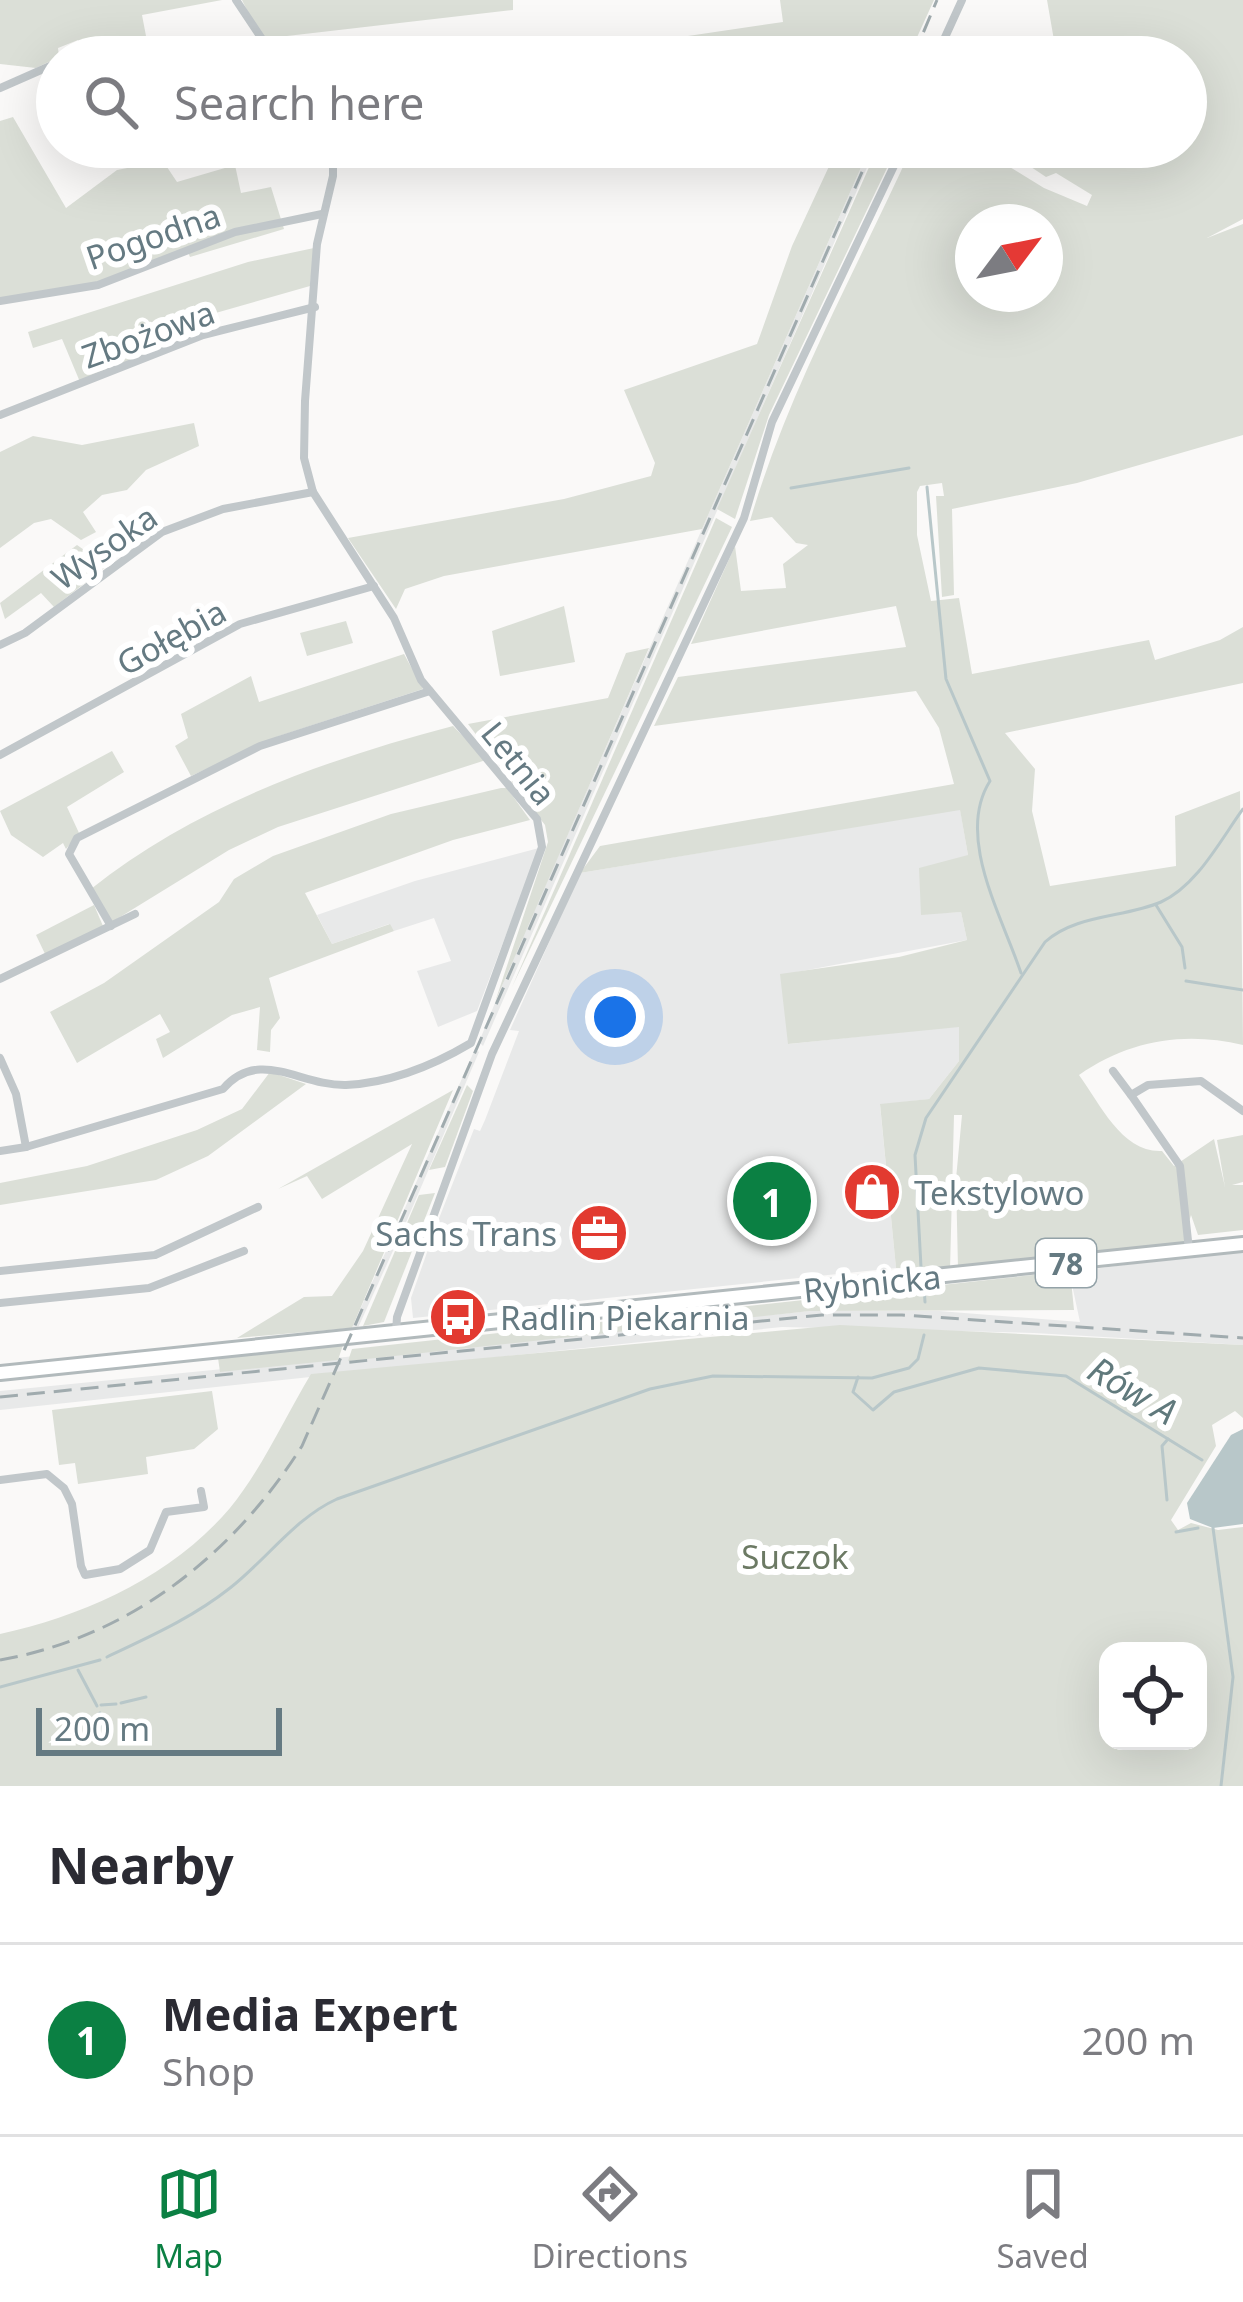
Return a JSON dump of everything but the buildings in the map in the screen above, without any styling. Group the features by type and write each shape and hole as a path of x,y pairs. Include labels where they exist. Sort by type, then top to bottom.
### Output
{"main road":[{"name":"Rybnicka","path":"0,1373 1243,1244"}],"street":[{"path":"236,0 260,36"},
{"path":"946,36 962,0"},
{"path":"0,88 36,72"},
{"name":"Letnia","path":"333,168 322,214 304,420 304,458 313,492 374,586 430,691 537,819 544,838 471,1043"},
{"name":"Letnia","path":"396,1332 397,1318 492,1054 744,518 772,422 893,168"},
{"name":"Pogodna","path":"0,301 98,285 235,232 322,214"},
{"name":"Zbożowa","path":"0,415 203,335 315,307"},
{"name":"Wysoka","path":"0,645 25,633 162,532 223,509 313,492"},
{"name":"Gołębia","path":"0,754 34,741 240,624 374,586"},
{"path":"111,926 69,854 77,838 260,746 430,691"},
{"path":"0,980 135,914"},
{"path":"0,1151 224,1089 243,1071 262,1066 319,1082 363,1083 386,1080 471,1043 492,1054"},
{"path":"0,1058 16,1094 26,1147"},
{"path":"1113,1071 1180,1166 1189,1250"},
{"path":"1131,1096 1145,1086 1201,1081 1243,1111"},
{"path":"0,1271 155,1255 258,1207"},
{"path":"0,1303 149,1288 244,1251"},
{"path":"0,1480 46,1474 64,1488 81,1566 85,1575 95,1577 150,1550 166,1513 203,1507 201,1491"}],"shaded area":[{"path":"861,168 867,168 483,1046 479,1042"},
{"path":"960,809 968,855 921,914 961,912 967,940 781,975 789,1044 959,1026 959,1061 929,1099 880,1105 896,1268 413,1318 411,1298 438,1221 474,1129 480,1131 485,1120 519,1031 510,1030 580,873"},
{"path":"539,848 477,1011 438,1027 417,971 451,961 434,918 394,931 389,924 332,944 317,915 415,881"},
{"path":"475,1049 479,1052 407,1220 357,1330 352,1328"},
{"path":"1243,1250 1243,1345 1034,1333 782,1327 0,1410 0,1391 810,1311 939,1311 1080,1322 1071,1280 1094,1278 1093,1269"},
{"path":"1243,1429 1243,1524 1213,1528 1190,1519 1187,1503 1231,1435"}],"green space":[{"path":"0,0 222,0 142,15 146,36 36,36 36,68 0,64"},
{"path":"242,0 513,0 513,10 260,36"},
{"path":"780,0 934,0 918,36 688,36 783,22"},
{"path":"1047,0 1243,0 1243,219 1207,238 1243,224 1243,435 1077,483 952,509 954,595 942,597 936,496 944,496 942,483 920,486 917,492 917,535 931,601 959,598 972,674 1149,640 1155,660 1220,640 1243,627 1243,683 1005,733 1035,769 1032,811 1050,886 1176,866 1175,816 1240,791 1243,1045 1200,1039 1158,1042 1118,1054 1079,1075 1124,1136 1148,1150 1162,1151 1174,1166 1214,1139 1225,1187 1217,1140 1243,1135 1243,1182 1232,1185 1243,1185 1243,1230 1198,1235 1191,1215 1183,1244 958,1268 956,1179 962,1115 954,1115 950,1270 896,1268 880,1104 929,1099 959,1061 959,1027 788,1044 780,974 899,957 967,940 961,912 921,915 919,868 968,855 960,810 580,873 600,846 954,784 939,728 916,691 654,726 678,677 906,647 896,606 691,644 735,546 741,591 786,588 783,564 808,545 796,543 772,517 750,521 803,379 902,168 1011,168 1087,206 1092,195 1056,173 1046,177 1032,168 1207,168 1207,36 1053,36"},
{"path":"13,117 36,156 36,168 43,168 66,208 117,170 168,168 177,182 236,168 241,193 271,187 284,229 190,257 187,250 101,282 0,298 0,121"},
{"path":"828,168 861,168 702,529 444,576 405,589 396,609 348,538 564,499 651,476 655,463 624,390 757,344 792,246"},
{"path":"869,168 887,168 769,415 735,519 717,509"},
{"path":"314,248 310,286 170,326 176,341 80,382 62,339 33,348 28,332 248,262"},
{"path":"194,423 199,446 146,470 127,490 102,495 83,512 96,532 81,540 51,519 34,523 0,548 0,452 33,436 82,445"},
{"path":"716,518 732,527 512,987"},
{"path":"77,545 107,566 54,607 41,593 5,619 0,603"},
{"path":"564,606 575,662 500,676 492,631"},
{"path":"346,621 353,643 307,656 300,633"},
{"path":"649,648 495,1002 548,842 545,825 468,724 608,698 626,653"},
{"path":"404,654 423,689 279,736 191,776 175,746 188,738 181,714 251,676 259,702"},
{"path":"453,726 486,760 278,827 229,850 112,922 91,889 173,833 263,789"},
{"path":"112,751 124,772 67,807 79,833 66,849 63,843 43,857 11,835 0,811"},
{"path":"507,788 530,820 453,840 305,893 332,944 390,924 394,931 269,978 280,1018 271,1030 270,1052 257,1050 260,1007 232,1015 163,1058 156,1039 170,1032 160,1014 77,1063 50,1012 104,983 219,902 234,879 273,856 391,814"},
{"path":"94,905 103,926 46,956 36,935"},
{"path":"270,1072 306,1084 208,1156 156,1180 0,1205 0,1183 87,1166 197,1130 242,1109"},
{"path":"467,1085 473,1091 445,1167 429,1170"},
{"path":"453,1090 352,1328 237,1338 304,1297 332,1296 363,1251 412,1144 322,1199 307,1176 278,1189"},
{"path":"435,1193 384,1322 363,1326 419,1195"},
{"path":"1092,1272 1071,1280 1074,1310 810,1311 348,1361 352,1349"},
{"name":"Suczok","path":"840,1325 1243,1345 1243,1418 1235,1411 1212,1425 1216,1446 1171,1520 1178,1530 1191,1523 1218,1530 1243,1527 1243,1786 0,1786 0,1634 95,1604 154,1573 207,1532 242,1493 311,1374"},
{"path":"343,1345 338,1360 220,1372 218,1358"},
{"path":"212,1391 218,1429 194,1449 146,1457 148,1474 78,1484 75,1463 59,1465 52,1410"}],"waterway":[{"path":"791,488 909,468"},
{"path":"927,487 946,679 990,781 977,826 979,851 1021,973"},
{"path":"921,1267 915,1155 926,1118 1045,942 1071,926 1147,907 1174,895 1207,861 1243,809"},
{"path":"1156,905 1182,947 1185,968"},
{"path":"1186,981 1243,990"},
{"path":"924,1287 925,1302"},
{"path":"107,1657 216,1599 308,1517 337,1499 650,1389 713,1376 872,1378 909,1368 918,1359 924,1335"},
{"name":"Rów A","path":"858,1377 853,1392 873,1410 894,1392 979,1368 1066,1376 1202,1460"},
{"path":"1167,1500 1162,1446 1168,1439"},
{"path":"1176,1532 1198,1528"},
{"path":"1213,1528 1233,1677 1221,1786"},
{"path":"0,1687 100,1660"},
{"path":"78,1670 97,1706"},
{"path":"121,1703 146,1697"},
{"path":"101,1705 116,1704"},
{"path":"100,1713 105,1738"}],"railway":[{"path":"922,36 937,0"},
{"path":"0,1660 92,1632 174,1585 244,1522 302,1446 864,168"},
{"path":"0,1397 822,1315 902,1315 1243,1338"}],"place":[{"name":"Tekstylowo","path":"872,1192"},
{"name":"Media Expert","path":"772,1201"},
{"name":"Sachs Trans","path":"599,1233"},
{"name":"Radlin Piekarnia","path":"458,1317"}]}
